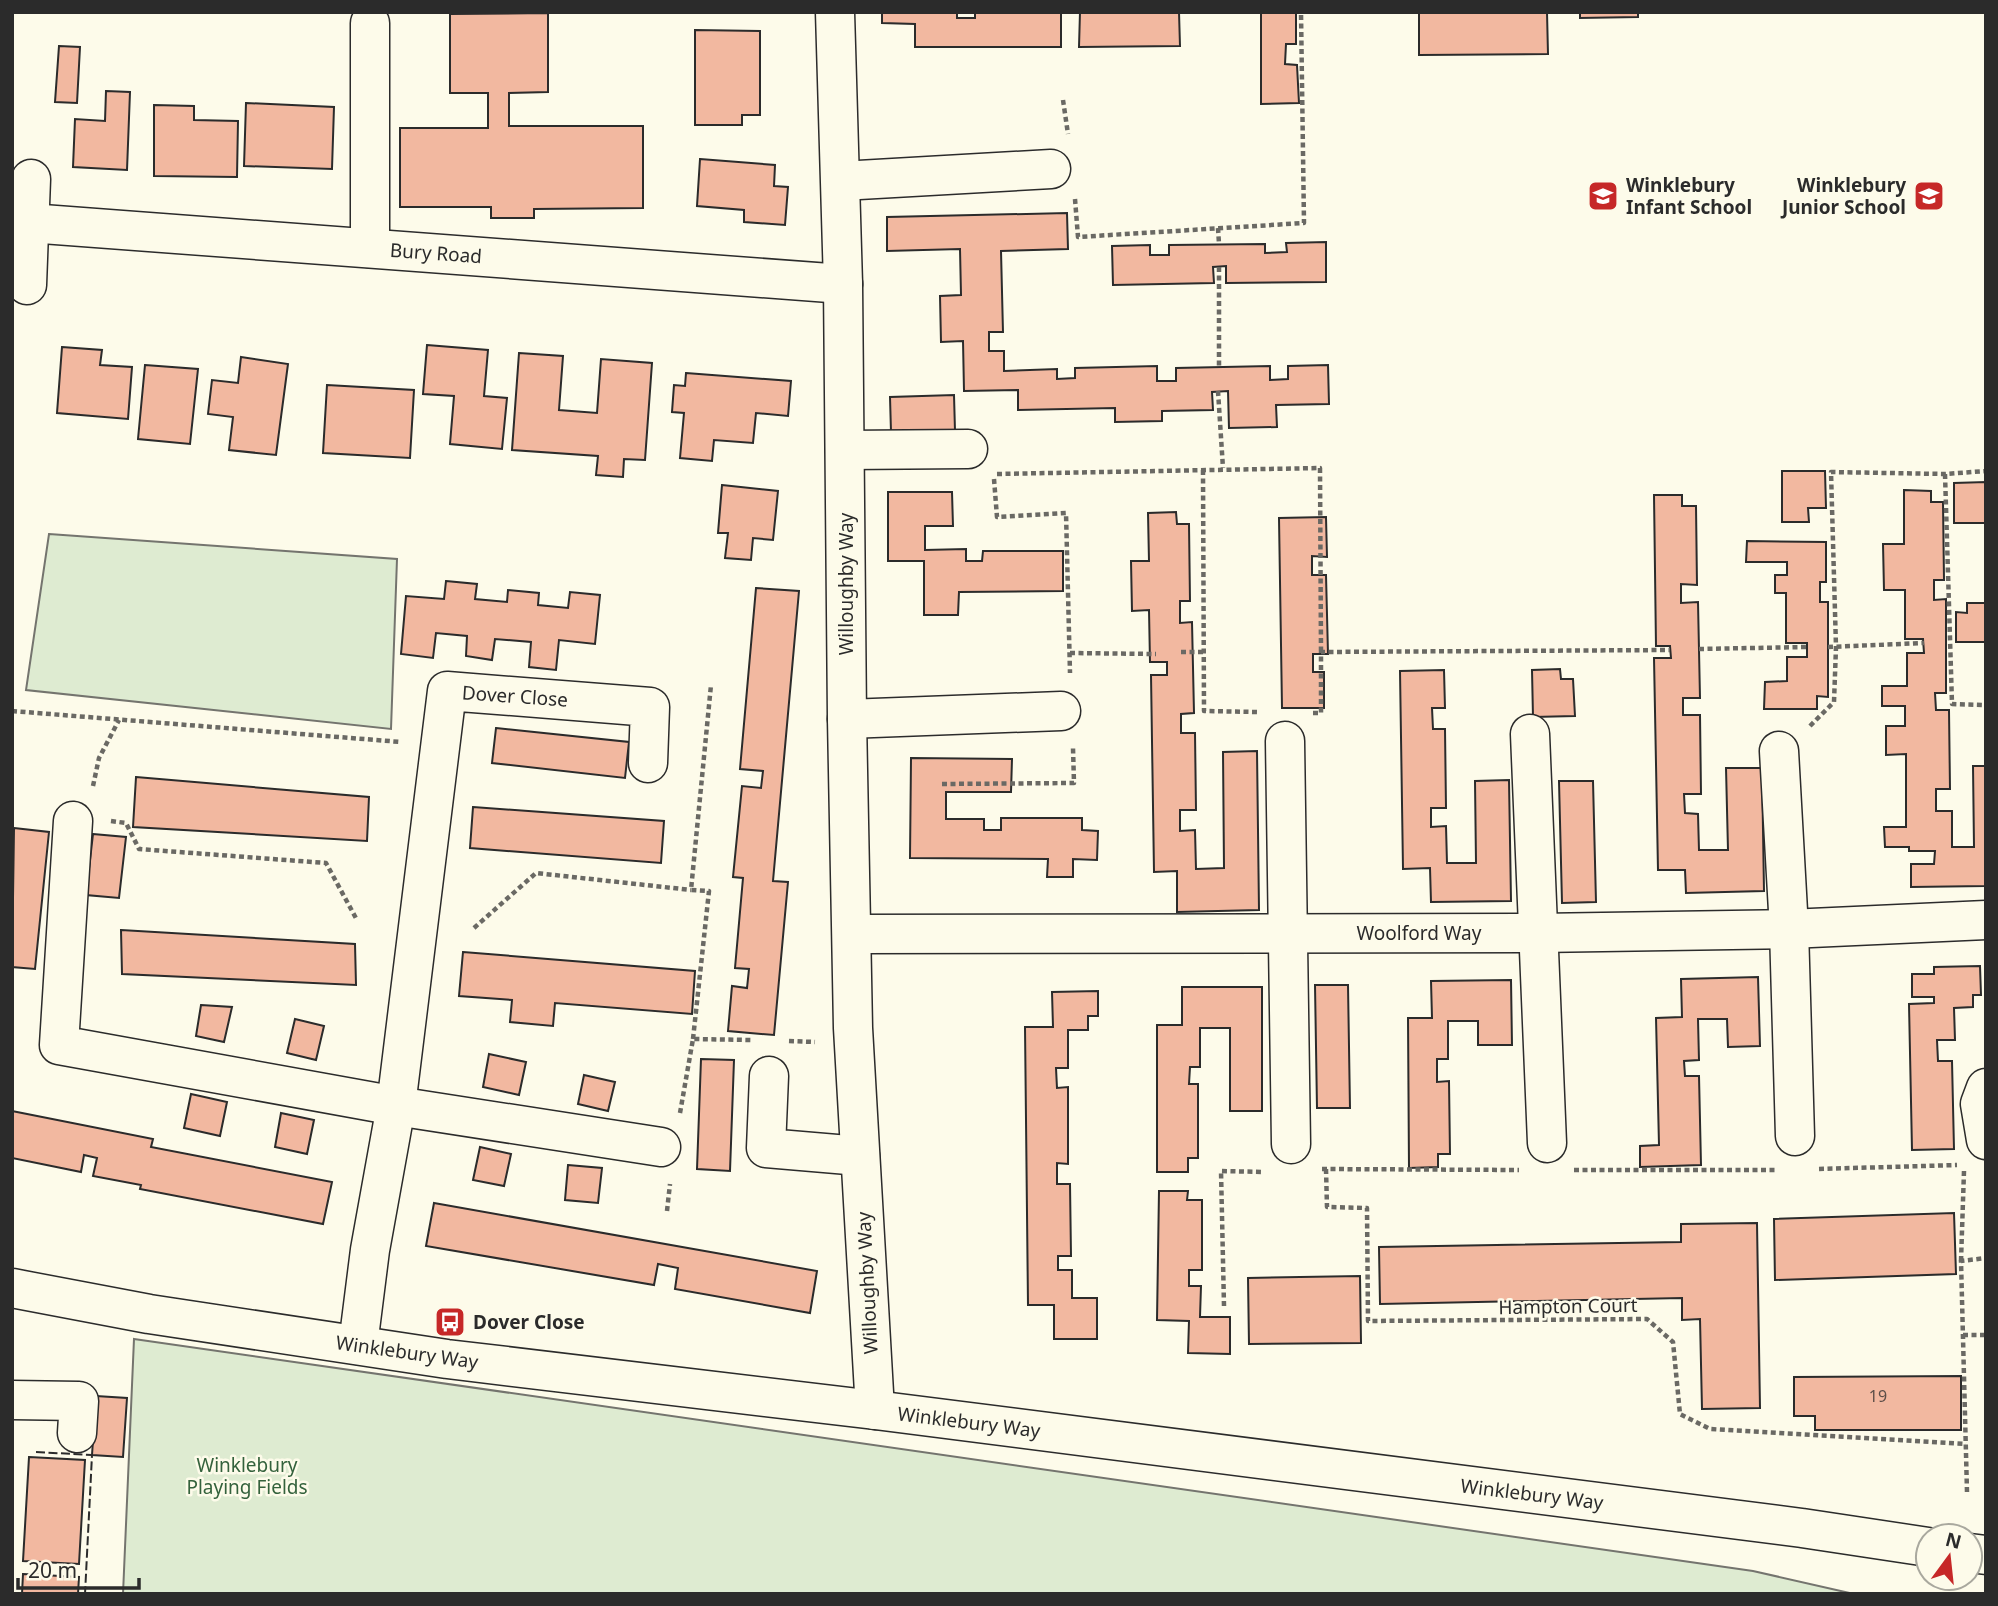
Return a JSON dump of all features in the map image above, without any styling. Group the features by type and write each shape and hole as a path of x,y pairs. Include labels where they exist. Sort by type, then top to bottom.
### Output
{"street":[{"name":"Willoughby Way","path":"835,12 843,284 853,1028 874,1410"},
{"path":"370,23 370,248"},
{"path":"841,181 1065,169"},
{"path":"27,285 32,179"},
{"name":"Bury Road","path":"29,223 843,284"},
{"path":"845,450 968,449"},
{"name":"Dover Close","path":"358,1345 370,1250 396,1106 447,691 650,706 648,763"},
{"path":"847,719 1061,711"},
{"path":"1288,722 1287,933 1291,1144"},
{"path":"1530,734 1547,1143"},
{"path":"1779,754 1789,929 1795,1136"},
{"path":"80,819 59,1045 396,1106 666,1162"},
{"name":"Woolford Way","path":"852,934 1538,933 1789,929 1986,920"},
{"path":"774,1058 766,1148 860,1156"},
{"path":"1975,1152 1980,1104 1986,1088"},
{"name":"Winklebury Way","path":"12,1289 149,1314 481,1363 874,1410 1802,1528 1914,1545"},
{"path":"12,1400 79,1401 77,1433"}],"path":[{"path":"1063,100 1065,169 1078,237 1304,223 1301,12"},
{"path":"1218,228 1219,244"},
{"path":"1219,267 1219,367"},
{"path":"1218,391 1223,468"},
{"path":"1156,654 1070,653 1066,513 997,517 994,474 1223,468 1320,468 1321,713 1288,722 1204,711 1203,470"},
{"path":"1779,754 1834,702 1836,648 1831,472 1944,474 1986,471"},
{"path":"1944,474 1952,704 1986,705"},
{"path":"1828,647 1924,643"},
{"path":"1699,649 1807,648"},
{"path":"1321,652 1670,650"},
{"path":"1181,652 1204,652"},
{"path":"691,890 711,685"},
{"path":"12,711 441,745"},
{"path":"119,720 99,758 80,819 126,823 139,849 326,863 357,920"},
{"path":"474,928 536,873 709,891 693,1039 680,1115"},
{"path":"693,1039 754,1040"},
{"path":"774,1058 816,1042"},
{"path":"1967,1492 1961,1261 1975,1152"},
{"path":"666,1162 667,1211"},
{"name":"Hampton Court","path":"1326,1169 1326,1207 1367,1208 1368,1321 1647,1319 1673,1342 1680,1414 1710,1429 1966,1444"},
{"path":"1961,1261 1986,1258"},
{"path":"1963,1335 1986,1335"}],"green space":[{"path":"49,534 397,559 391,729 26,690"},
{"name":"Winklebury Playing Fields","path":"134,1339 1753,1571 1854,1594 123,1594"}],"building":[{"path":"882,12 957,12 957,18 975,18 975,12 1061,12 1061,47 915,47 915,24 882,23"},
{"path":"1080,12 1179,12 1180,46 1079,47"},
{"path":"1261,12 1296,12 1296,44 1286,44 1285,64 1297,65 1299,103 1261,104"},
{"path":"1419,12 1547,12 1548,54 1419,55"},
{"path":"1580,12 1638,12 1638,17 1580,18"},
{"path":"548,13 548,92 509,93 509,126 643,126 643,208 534,209 534,218 491,218 491,207 400,207 400,128 488,128 488,93 450,93 450,14"},
{"path":"695,30 760,31 760,115 742,115 742,125 695,125"},
{"path":"59,46 80,47 77,103 55,102"},
{"path":"106,91 130,92 127,170 73,167 75,119 105,121"},
{"path":"246,103 334,107 332,169 244,166"},
{"path":"154,105 194,106 194,120 238,121 237,177 154,176"},
{"path":"700,159 775,165 774,186 788,187 785,225 744,222 744,210 697,206"},
{"path":"1067,213 1068,249 1001,251 1003,332 989,332 989,351 1004,351 1004,371 1057,369 1057,379 1075,378 1075,368 1157,366 1157,381 1176,381 1176,368 1270,366 1270,380 1288,379 1288,366 1328,365 1329,404 1276,405 1277,427 1229,428 1228,391 1212,392 1213,410 1162,411 1162,421 1115,422 1115,408 1018,410 1018,390 964,391 963,341 941,342 940,296 961,295 960,249 887,251 887,217"},
{"path":"1326,242 1326,282 1226,283 1226,266 1213,267 1214,283 1113,285 1112,246 1150,245 1150,255 1169,255 1169,245 1265,244 1265,253 1287,252 1286,243"},
{"path":"427,345 488,350 484,396 507,398 502,449 450,444 454,396 423,394"},
{"path":"62,347 102,350 100,365 132,367 128,419 57,413"},
{"path":"519,353 563,356 559,410 597,413 601,359 652,363 645,460 624,459 623,477 596,475 598,456 512,450"},
{"path":"241,357 288,364 276,455 229,450 233,417 208,414 212,380 238,383"},
{"path":"145,365 198,369 190,444 138,439"},
{"path":"686,373 791,381 788,416 756,413 753,443 714,440 712,461 680,458 684,413 672,412 674,385 685,386"},
{"path":"327,385 414,390 410,458 323,453"},
{"path":"954,395 955,431 891,432 890,397"},
{"path":"1782,471 1825,471 1826,508 1808,508 1809,522 1782,522"},
{"path":"1986,482 1986,523 1954,523 1954,483"},
{"path":"722,485 778,491 773,540 753,538 751,560 725,558 728,533 718,533"},
{"path":"1904,490 1931,491 1931,502 1943,502 1944,580 1934,580 1934,600 1946,599 1946,693 1935,693 1936,710 1949,710 1950,789 1936,789 1936,811 1952,811 1952,847 1974,847 1973,766 1986,766 1986,886 1911,887 1911,864 1934,864 1935,851 1885,847 1884,827 1906,827 1906,754 1886,755 1886,726 1905,726 1905,706 1882,706 1882,686 1907,686 1907,653 1924,653 1923,639 1905,639 1905,590 1884,590 1883,544 1904,544"},
{"path":"888,492 952,492 953,526 925,526 925,550 966,549 966,561 982,561 983,551 1063,551 1063,591 959,592 958,615 924,615 924,561 888,561"},
{"path":"1654,495 1682,495 1682,506 1696,506 1697,585 1681,584 1681,603 1698,602 1700,698 1683,698 1683,715 1700,715 1701,794 1684,794 1685,813 1698,814 1699,850 1728,850 1726,768 1762,768 1764,891 1686,893 1685,870 1658,870 1654,658 1671,658 1670,646 1656,646"},
{"path":"1176,512 1177,524 1189,524 1190,601 1180,601 1180,623 1192,622 1194,713 1181,714 1181,733 1195,733 1196,810 1180,810 1180,831 1195,830 1196,869 1224,868 1223,752 1257,751 1259,910 1177,912 1177,871 1154,872 1151,675 1167,675 1167,662 1150,662 1149,610 1132,611 1131,561 1149,561 1148,513"},
{"path":"1326,517 1327,557 1312,556 1312,575 1326,575 1328,654 1313,654 1313,672 1324,672 1324,708 1282,708 1279,518"},
{"path":"1747,541 1826,542 1826,582 1820,582 1820,602 1828,602 1828,697 1817,696 1817,709 1764,709 1765,682 1787,681 1787,657 1807,657 1807,643 1786,643 1786,593 1775,593 1775,575 1787,575 1787,562 1746,562"},
{"path":"446,581 477,584 475,599 507,602 508,590 539,593 538,605 568,608 570,592 600,595 595,644 559,640 556,670 529,667 531,642 495,639 492,660 466,656 467,636 436,633 433,658 401,654 406,596 444,599"},
{"path":"756,588 799,591 773,881 788,882 774,1035 728,1031 732,986 747,988 749,969 735,968 743,878 733,877 742,786 761,788 763,771 740,769"},
{"path":"1967,603 1986,603 1986,642 1956,642 1956,612 1967,613"},
{"path":"1560,669 1561,679 1573,679 1575,716 1533,717 1532,670"},
{"path":"1444,670 1445,708 1432,708 1433,729 1445,729 1446,808 1431,808 1431,827 1446,826 1447,863 1476,863 1475,781 1509,780 1511,901 1431,902 1430,868 1403,869 1400,671"},
{"path":"496,728 629,742 625,778 492,763"},
{"path":"911,758 1012,759 1011,792 946,792 946,819 984,819 984,830 1001,830 1001,818 1082,818 1082,830 1098,831 1097,860 1073,859 1073,877 1047,877 1048,859 910,858"},
{"path":"136,777 369,797 367,841 133,827"},
{"path":"1559,781 1593,781 1596,902 1562,903"},
{"path":"473,807 664,821 661,863 470,848"},
{"path":"14,828 49,832 35,969 12,967"},
{"path":"93,834 126,837 119,898 86,895"},
{"path":"121,930 355,944 356,985 122,974"},
{"path":"463,952 695,971 692,1014 555,1003 553,1026 510,1022 512,1000 459,996"},
{"path":"1980,966 1981,995 1973,995 1973,1007 1954,1008 1955,1040 1937,1040 1938,1061 1952,1061 1954,1149 1912,1150 1909,1004 1934,1003 1934,997 1912,997 1912,974 1934,974 1934,967"},
{"path":"1758,977 1760,1046 1728,1047 1727,1019 1698,1019 1699,1060 1684,1061 1685,1076 1699,1076 1701,1165 1640,1167 1640,1146 1659,1145 1656,1018 1682,1017 1681,979"},
{"path":"1511,980 1512,1045 1478,1045 1478,1021 1448,1021 1448,1059 1437,1059 1437,1082 1449,1081 1450,1154 1438,1154 1438,1167 1409,1168 1408,1018 1432,1018 1431,981"},
{"path":"1315,985 1348,985 1350,1108 1317,1108"},
{"path":"1182,987 1262,987 1262,1111 1230,1111 1230,1028 1200,1028 1200,1067 1190,1067 1189,1084 1198,1084 1198,1158 1188,1158 1188,1172 1157,1172 1157,1025 1182,1025"},
{"path":"1098,991 1098,1016 1088,1016 1088,1030 1068,1030 1068,1068 1056,1068 1057,1088 1068,1087 1068,1164 1057,1163 1057,1184 1070,1184 1071,1256 1058,1256 1058,1270 1072,1270 1072,1298 1097,1298 1097,1339 1054,1339 1054,1305 1028,1305 1025,1027 1053,1027 1052,992"},
{"path":"201,1005 232,1007 224,1042 196,1036"},
{"path":"295,1019 324,1026 316,1060 287,1053"},
{"path":"489,1054 526,1062 519,1095 483,1087"},
{"path":"701,1059 734,1060 730,1171 697,1169"},
{"path":"584,1075 615,1082 608,1111 578,1104"},
{"path":"191,1094 227,1102 220,1136 184,1128"},
{"path":"12,1111 153,1139 151,1147 332,1182 323,1224 140,1189 141,1185 93,1176 97,1158 84,1155 81,1172 12,1158"},
{"path":"281,1113 314,1120 307,1154 275,1147"},
{"path":"480,1147 511,1154 504,1186 473,1180"},
{"path":"568,1165 602,1168 598,1203 565,1200"},
{"path":"1159,1191 1188,1191 1187,1200 1202,1200 1202,1270 1189,1270 1189,1286 1201,1286 1200,1317 1230,1317 1230,1354 1188,1353 1189,1321 1157,1320"},
{"path":"434,1203 817,1271 810,1313 675,1289 678,1268 658,1264 654,1285 426,1246"},
{"path":"1954,1213 1956,1274 1775,1280 1774,1219"},
{"path":"1757,1223 1760,1408 1702,1409 1700,1319 1682,1320 1682,1298 1380,1304 1379,1247 1681,1242 1681,1224"},
{"path":"1360,1276 1361,1343 1249,1344 1248,1278"},
{"path":"1961,1376 1961,1430 1815,1430 1815,1416 1794,1416 1794,1377"},
{"path":"96,1396 127,1398 123,1457 92,1455"},
{"path":"29,1457 85,1460 79,1564 23,1561"},
{"path":"23,1574 79,1577 78,1594 22,1594"}],"fence":[{"path":"36,1452 92,1455 85,1594"}],"place":[{"name":"Winklebury Infant School","path":"1603,196"},
{"name":"Winklebury Junior School","path":"1929,196"},
{"name":"Dover Close","path":"450,1322"}]}
